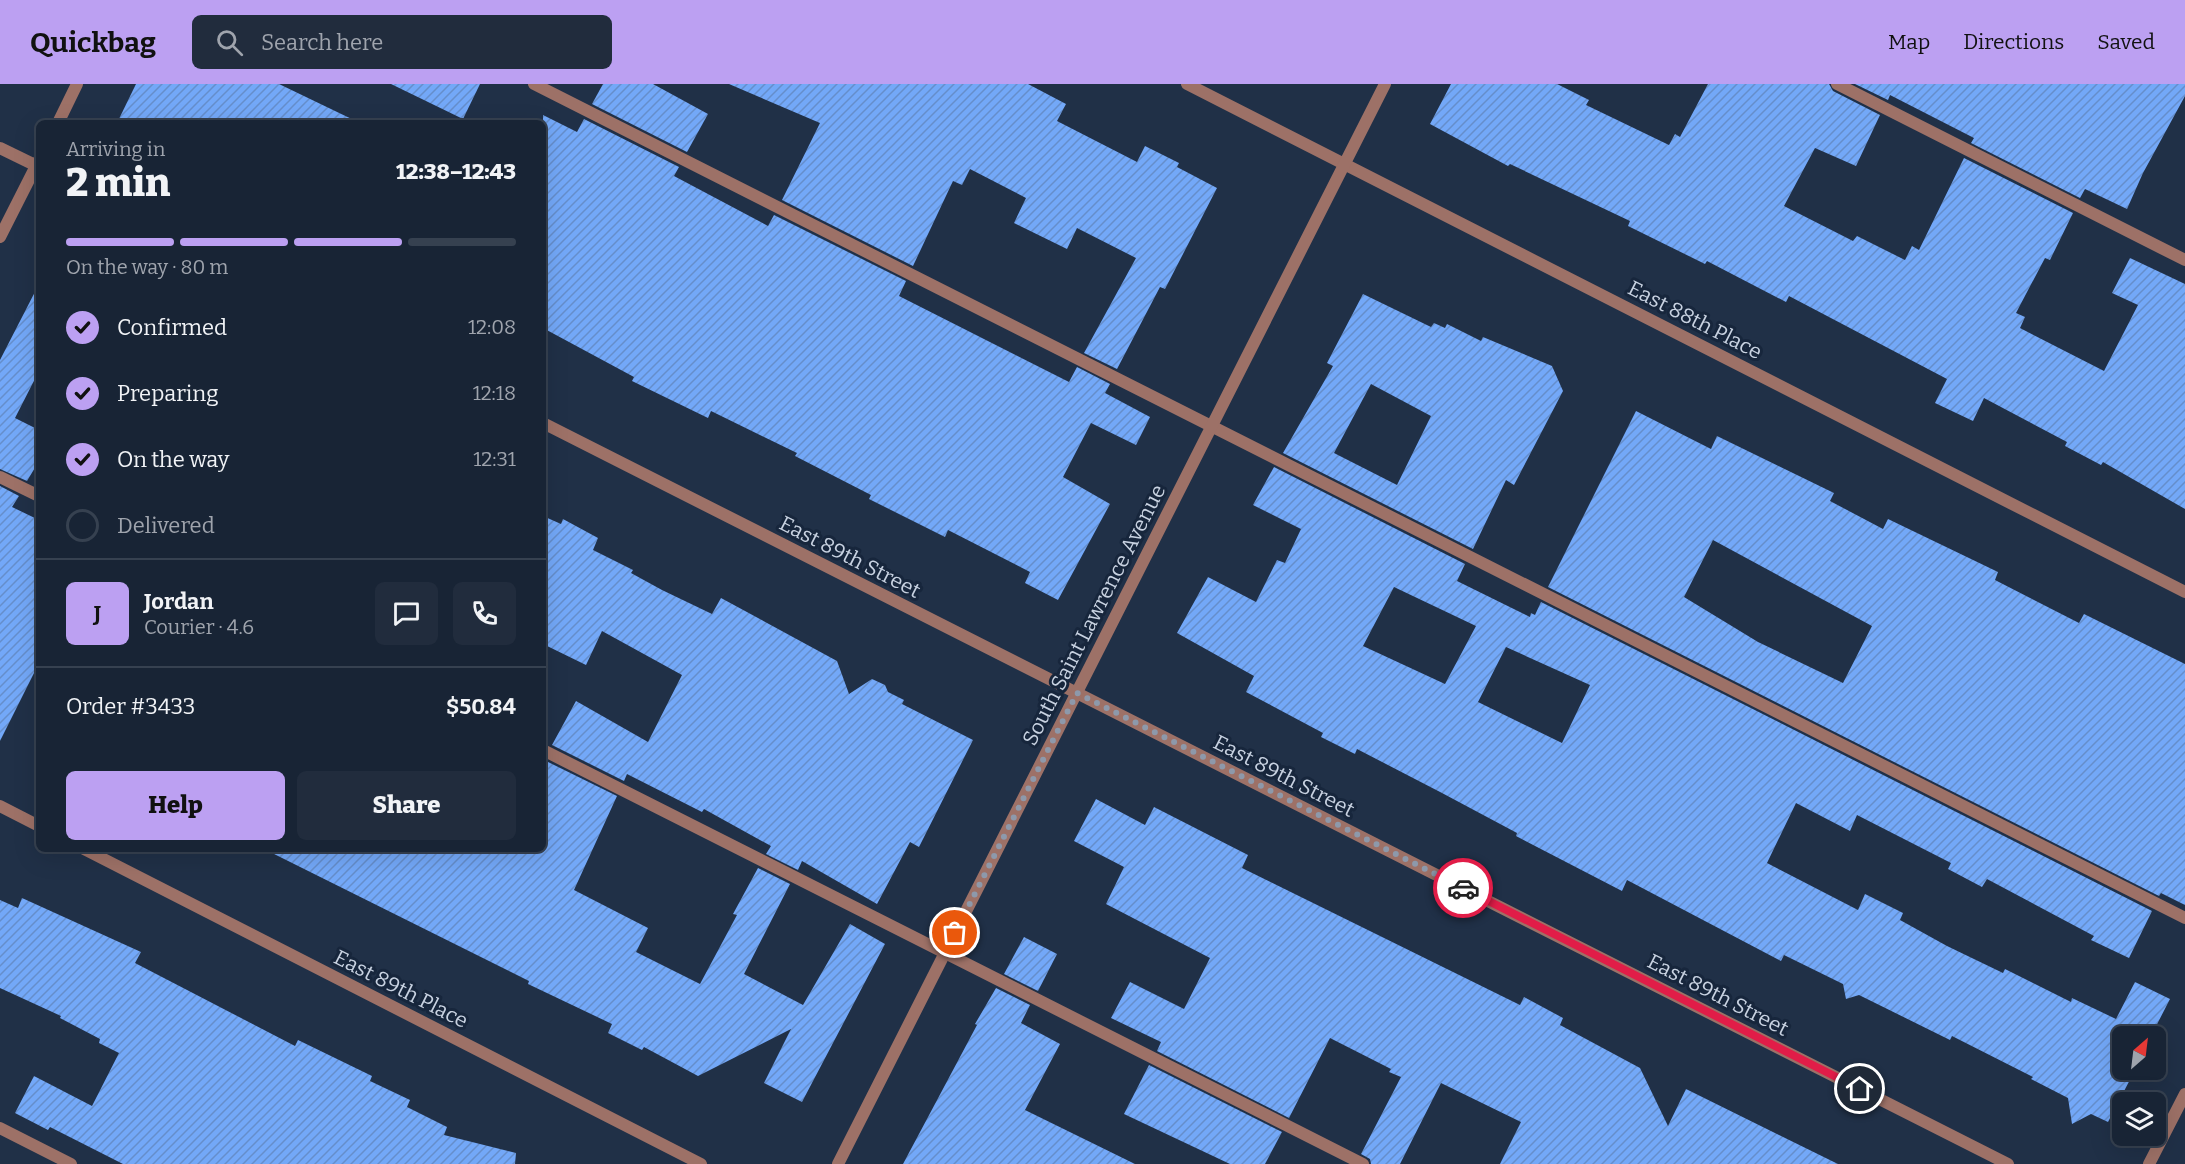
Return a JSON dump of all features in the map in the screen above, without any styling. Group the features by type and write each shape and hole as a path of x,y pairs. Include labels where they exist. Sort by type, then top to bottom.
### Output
{"street":[{"path":"59,120 77,84"},
{"path":"534,84 2185,918"},
{"name":"East 88th Place","path":"1187,84 2185,592"},
{"name":"South Saint Lawrence Avenue","path":"838,1164 1385,84"},
{"path":"1837,84 2185,260"},
{"path":"0,148 36,163"},
{"path":"0,237 36,168"},
{"name":"East 89th Street","path":"546,425 2008,1164"},
{"path":"0,477 36,495"},
{"path":"546,752 1363,1164"},
{"path":"0,806 36,824"},
{"name":"East 89th Place","path":"90,852 701,1164"},
{"path":"2149,1164 2185,1094"},
{"path":"0,1128 71,1164"}],"building":[{"path":"136,84 279,84 354,120 118,120"},
{"path":"391,84 480,84 463,119"},
{"path":"603,84 653,84 708,114 687,152 592,104"},
{"path":"729,84 1028,84 1066,104 1057,121 1137,162 1145,146 1179,163 1177,167 1217,188 1165,289 1160,287 1117,369 1084,353 1136,258 1077,228 1067,249 1014,223 1026,198 970,169 962,185 953,181 913,266 782,200 820,123"},
{"path":"1451,84 1557,84 1589,100 1586,105 1669,145 1675,134 1680,137 1708,84 1829,84 1833,91 1880,115 1856,166 1815,148 1784,206 1853,241 1857,236 1905,260 1912,246 1919,250 1964,158 2073,213 2050,260 2045,258 2016,313 2025,317 2020,328 2104,371 2138,305 2112,293 2130,258 2185,284 2185,509 2103,462 2101,465 2065,446 2067,442 1984,398 1973,421 1935,403 1947,379 1789,296 1786,302 1707,261 1705,264 1628,226 1630,221 1510,164 1508,166 1430,124"},
{"path":"1855,84 2185,84 2185,96 2143,173 2127,209 2085,189 2080,198 1971,143 1974,138 1890,95 1888,100"},
{"path":"543,115 577,132 584,119 679,167 674,176 768,226 774,215 906,281 899,296 1069,382 1077,367 1110,384 1105,393 1150,417 1136,445 1091,423 1063,477 1110,504 1058,600 1025,583 1030,572 948,530 945,537 869,499 871,495 795,456 797,453 711,411 708,418 632,381 634,377 546,330 546,120 543,120"},
{"path":"36,290 36,377 15,418 36,428 36,466 27,481 0,469 0,360"},
{"path":"1363,294 1431,327 1434,323 1445,328 1447,324 1481,341 1483,337 1552,366 1563,391 1514,485 1506,480 1473,549 1283,453 1333,366 1327,363","holes":["1371,384 1431,416 1397,485 1334,453"]},
{"path":"1636,411 1711,449 1717,436 1834,493 1830,501 1883,529 1888,519 1998,572 1995,580 2079,623 2084,614 2185,664 2185,905 2161,893 2159,896 1548,587","holes":["1713,540 1872,626 1843,683 1758,642 1684,597"]},
{"path":"1274,467 1465,564 1457,581 1530,617 1531,613 1535,615 1541,602 2152,911 2129,958 2091,940 2094,936 1987,879 1982,887 1948,869 1951,863 1857,815 1850,831 1796,803 1767,863 1858,910 1865,894 1903,913 1900,920 1947,946 2003,973 2005,969 2071,1002 2072,998 2116,1019 2135,982 2170,999 2156,1026 2112,1026 2112,1080 2130,1080 2124,1092 2112,1092 2112,1114 2108,1122 2091,1114 2072,1124 2068,1098 2031,1079 2033,1077 1952,1036 1950,1040 1859,995 1846,999 1843,984 1784,955 1781,961 1627,880 1622,891 1357,749 1355,754 1321,737 1323,733 1246,692 1254,676 1177,633 1208,577 1256,602 1277,560 1285,563 1301,529 1253,505","holes":["1394,587 1476,626 1445,684 1363,646","1506,647 1590,685 1562,743 1478,702"]},
{"path":"0,486 19,496 12,507 36,519 36,669 0,741"},
{"path":"546,517 561,524 563,519 598,538 593,550 633,570 631,573 662,590 712,614 721,598 837,661 849,694 872,679 885,685 888,692 904,700 902,704 973,740 919,847 910,842 877,904 802,861 798,870 766,854 771,846 704,809 702,812 627,774 624,781 552,745 576,701 648,742 682,675 602,631 586,665 546,645"},
{"path":"546,761 617,796 574,890 648,928 636,952 700,984 737,915 733,914 758,868 790,884 744,974 803,1005 850,924 885,944 802,1102 764,1083 791,1029 698,1076 644,1047 642,1050 608,1033 612,1024 528,984 529,981 270,852 546,852"},
{"path":"1096,799 1145,825 1154,807 1248,855 1242,868 1520,1005 1524,997 1563,1018 1560,1025 1640,1068 1668,1126 1686,1089 1838,1164 1500,1164 1521,1122 1441,1083 1400,1164 1371,1164 1370,1159 1361,1154 1401,1077 1389,1072 1391,1069 1330,1038 1289,1118 1157,1051 1161,1042 1111,1018 1130,982 1184,1009 1210,958 1106,904 1124,867 1074,841"},
{"path":"22,898 141,952 135,963 295,1046 298,1040 372,1076 370,1081 410,1100 407,1107 447,1127 444,1135 516,1153 515,1164 123,1164 50,1127 48,1130 15,1113 34,1076 92,1106 119,1053 99,1043 100,1039 60,1018 61,1016 0,988 0,900 18,908"},
{"path":"1024,937 1057,954 1038,991 1004,974"},
{"path":"996,988 1030,1005 1021,1023 1060,1044 1025,1110 1135,1164 903,1164"},
{"path":"1149,1065 1282,1132 1265,1164 1230,1164 1124,1114"}],"way so far":[{"path":"955,933 1077,693 1463,888"}],"route":[{"path":"1463,888 1860,1089"}]}
